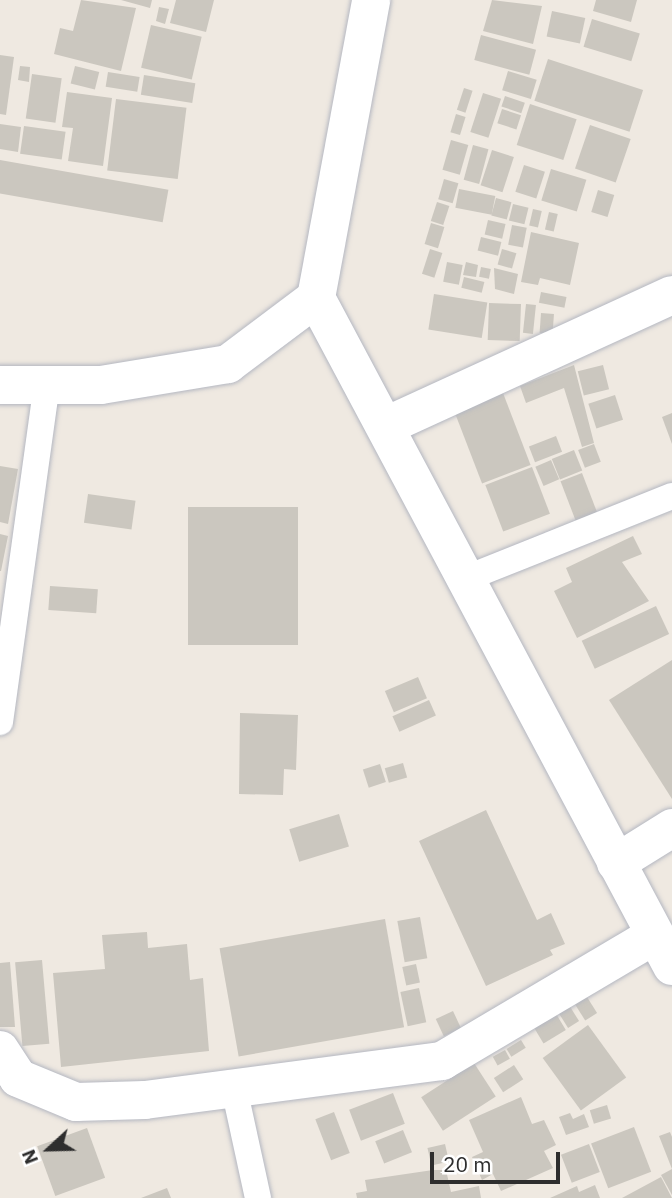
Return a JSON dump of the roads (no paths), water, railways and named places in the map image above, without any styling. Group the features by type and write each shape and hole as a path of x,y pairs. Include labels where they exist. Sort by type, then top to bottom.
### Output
{"street":[{"path":"0,1050 18,1078 76,1102 234,1088 442,1061 664,951 388,425 316,299 371,0"},
{"path":"388,425 672,295"},
{"path":"0,385 101,385 228,364 316,299"},
{"path":"616,863 672,828"}],"lane":[{"path":"0,722 47,385"},
{"path":"467,578 672,496"},
{"path":"234,1088 258,1198"}]}
